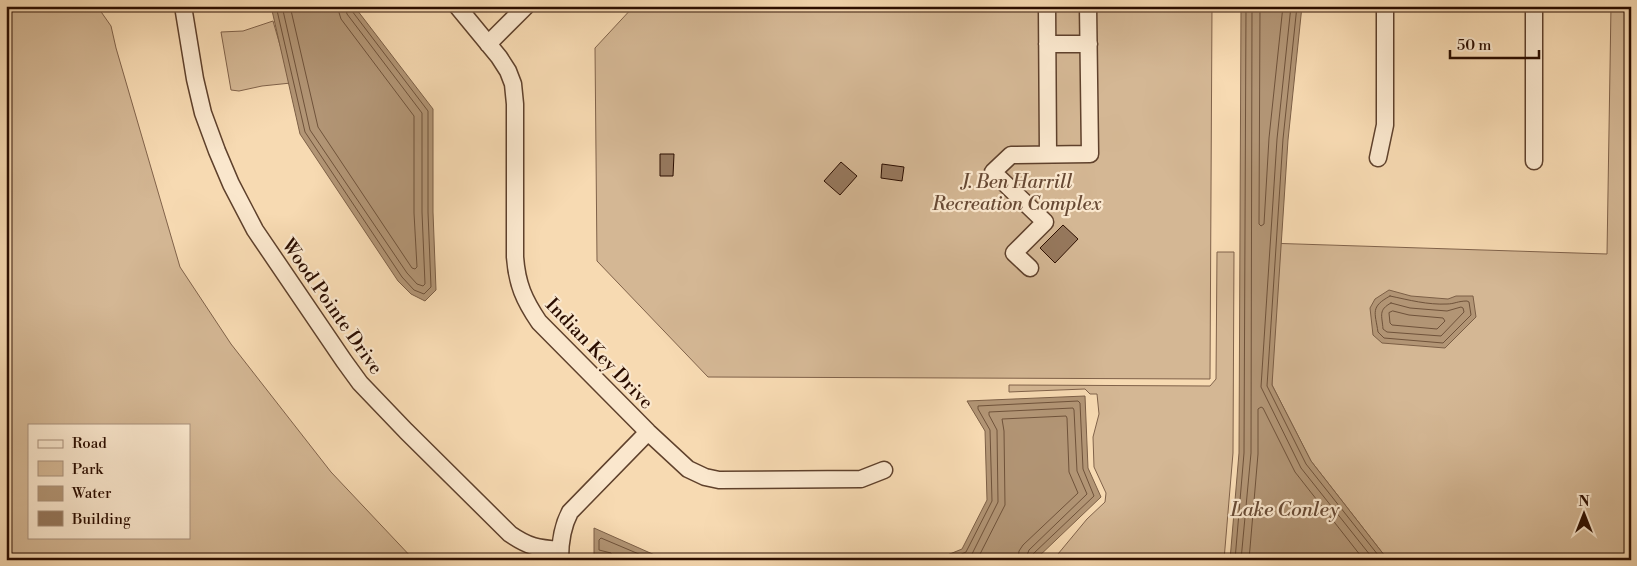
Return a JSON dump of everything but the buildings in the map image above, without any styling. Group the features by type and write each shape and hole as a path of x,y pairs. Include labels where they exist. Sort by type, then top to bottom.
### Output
{"street":[{"name":"Wood Pointe Drive","path":"183,6 195,80 203,113 216,151 242,208 344,361 360,383 406,431 510,534 523,543 560,555"},
{"name":"Indian Key Drive","path":"457,6 508,71 513,84 515,104 516,273 527,305 539,322 648,432 688,469 705,477 719,480 861,479 884,470"},
{"path":"488,44 526,6"},
{"path":"1047,6 1048,154"},
{"path":"1030,268 1014,253 1045,222 992,172 1012,155 1090,154 1088,6"},
{"path":"1378,158 1384,125 1385,6"},
{"path":"1534,6 1534,161"},
{"path":"1047,44 1089,44"},
{"path":"560,555 564,524 570,512 648,432"}],"green space":[{"path":"6,6 97,6 111,26 180,267 231,344 331,472 414,560 6,560"},
{"name":"J. Ben Harrill Recreation Complex","path":"634,6 1212,6 1210,379 708,377 597,261 595,48"},
{"path":"1611,6 1631,6 1631,560 1388,560 1311,461 1272,385 1266,243 1607,254"},
{"path":"273,21 291,83 239,91 231,90 221,32 243,31"},
{"path":"1217,252 1234,252 1233,453 1224,560 1053,560 1087,519 1105,502 1106,493 1094,467 1093,437 1099,414 1097,394 1090,394 1085,389 1009,392 1009,385 1210,386 1216,379"}],"water":[{"path":"271,6 354,6 433,109 433,212 436,290 425,301 411,294 398,281 300,134"},
{"name":"Lake Conley","path":"1241,6 1302,6 1288,140 1272,385 1311,461 1388,560 1230,560 1239,453"},
{"path":"1389,290 1411,296 1448,299 1456,296 1473,296 1476,317 1445,348 1382,343 1373,335 1370,308 1375,299"},
{"path":"1085,396 1088,468 1101,497 1035,560 935,560 962,549 987,500 985,431 967,401"},
{"path":"594,528 666,560 620,560 594,555"}]}
